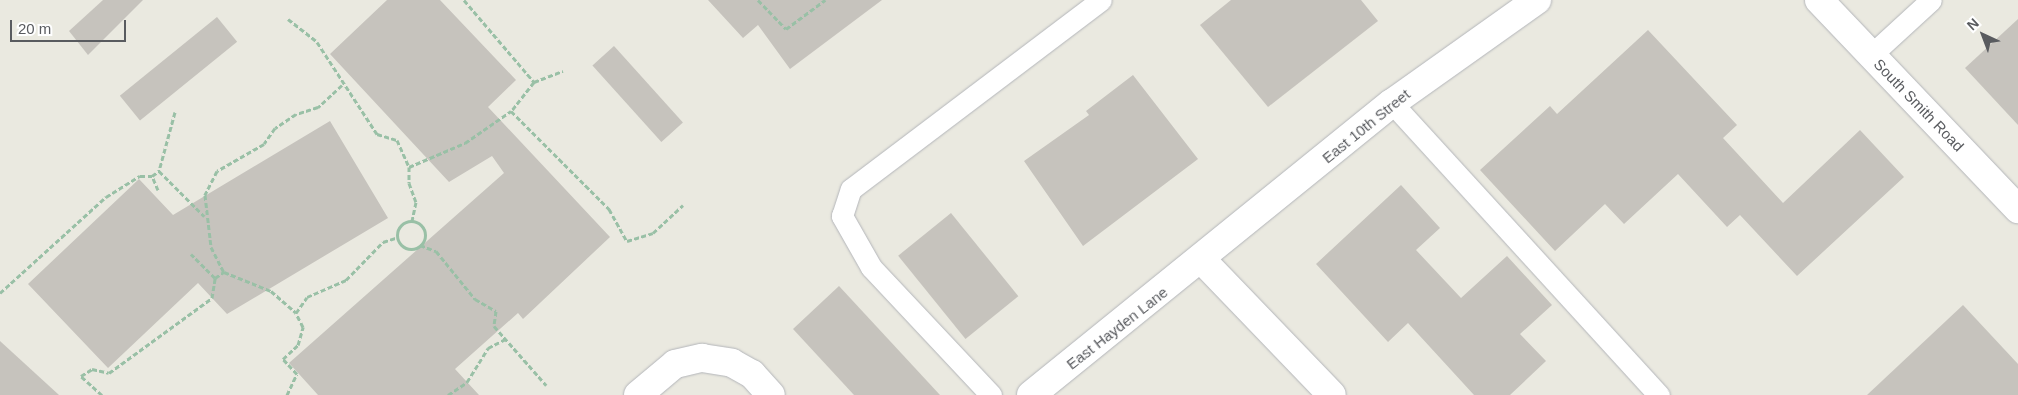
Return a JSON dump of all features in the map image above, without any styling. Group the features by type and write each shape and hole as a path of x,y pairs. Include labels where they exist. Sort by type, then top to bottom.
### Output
{"street":[{"name":"East 10th Street","path":"1202,260 1392,103 1537,0"},
{"name":"South Smith Road","path":"1819,0 2018,209"},
{"name":"East Hayden Lane","path":"1031,395 1202,260"},
{"path":"1202,260 1332,395"},
{"path":"638,395 675,364 702,358 732,363 752,374 771,395"}],"lane":[{"path":"991,395 871,267 842,216 851,189 1102,0"},
{"path":"1871,55 1932,0"},
{"path":"1392,103 1659,395"}],"path":[{"path":"464,0 534,82"},
{"path":"758,0 786,29 825,0"},
{"path":"288,19 316,42 342,85 377,134 397,140 409,167 409,183 416,202 412,220 401,226 398,237"},
{"path":"409,167 465,143 511,111 534,82 563,71"},
{"path":"287,395 297,374 283,359 298,345 303,328 296,313 272,291 224,272 212,247 205,216 205,195 217,172 264,144 275,128 296,114 318,107 342,85"},
{"path":"511,111 609,208 627,241 652,233 683,205"},
{"path":"0,293 106,197 140,176 152,176 159,171 175,112"},
{"path":"159,171 205,216"},
{"path":"152,176 158,190"},
{"path":"412,220 424,228 420,245"},
{"path":"398,237 407,248 420,245 436,251 475,299 496,311 494,326 546,385"},
{"path":"296,313 307,297 346,280 383,242 398,237"},
{"path":"192,254 215,278"},
{"path":"102,395 81,376 92,369 109,373 151,345 212,298 215,278 224,272"},
{"path":"448,395 467,382 488,348 506,339"}],"building":[{"path":"103,0 143,0 88,55 69,31"},
{"path":"387,0 440,0 516,80 488,107 610,237 523,319 518,313 455,369 479,395 318,395 289,363 504,173 492,156 449,182 330,54"},
{"path":"708,0 882,0 790,69 758,25 743,38"},
{"path":"1231,0 1361,0 1378,21 1268,107 1200,25"},
{"path":"217,17 237,42 140,121 120,96"},
{"path":"2018,19 2018,125 1965,68"},
{"path":"1648,30 1737,125 1723,138 1783,203 1860,130 1904,177 1797,276 1740,215 1727,227 1678,174 1624,224 1605,204 1555,251 1480,170 1550,106 1557,114"},
{"path":"614,46 683,123 661,142 592,65"},
{"path":"1133,75 1198,159 1083,246 1024,161 1089,115 1086,111"},
{"path":"330,121 388,218 227,314 198,283 108,368 28,284 139,179 173,215"},
{"path":"1401,185 1440,228 1416,250 1461,298 1507,256 1552,305 1520,334 1546,361 1510,395 1474,395 1408,323 1388,342 1316,264"},
{"path":"951,213 1018,296 965,339 898,256"},
{"path":"839,286 940,395 854,395 793,329"},
{"path":"1963,305 2018,364 2018,395 1867,395"},
{"path":"0,341 59,395 0,395"}]}
